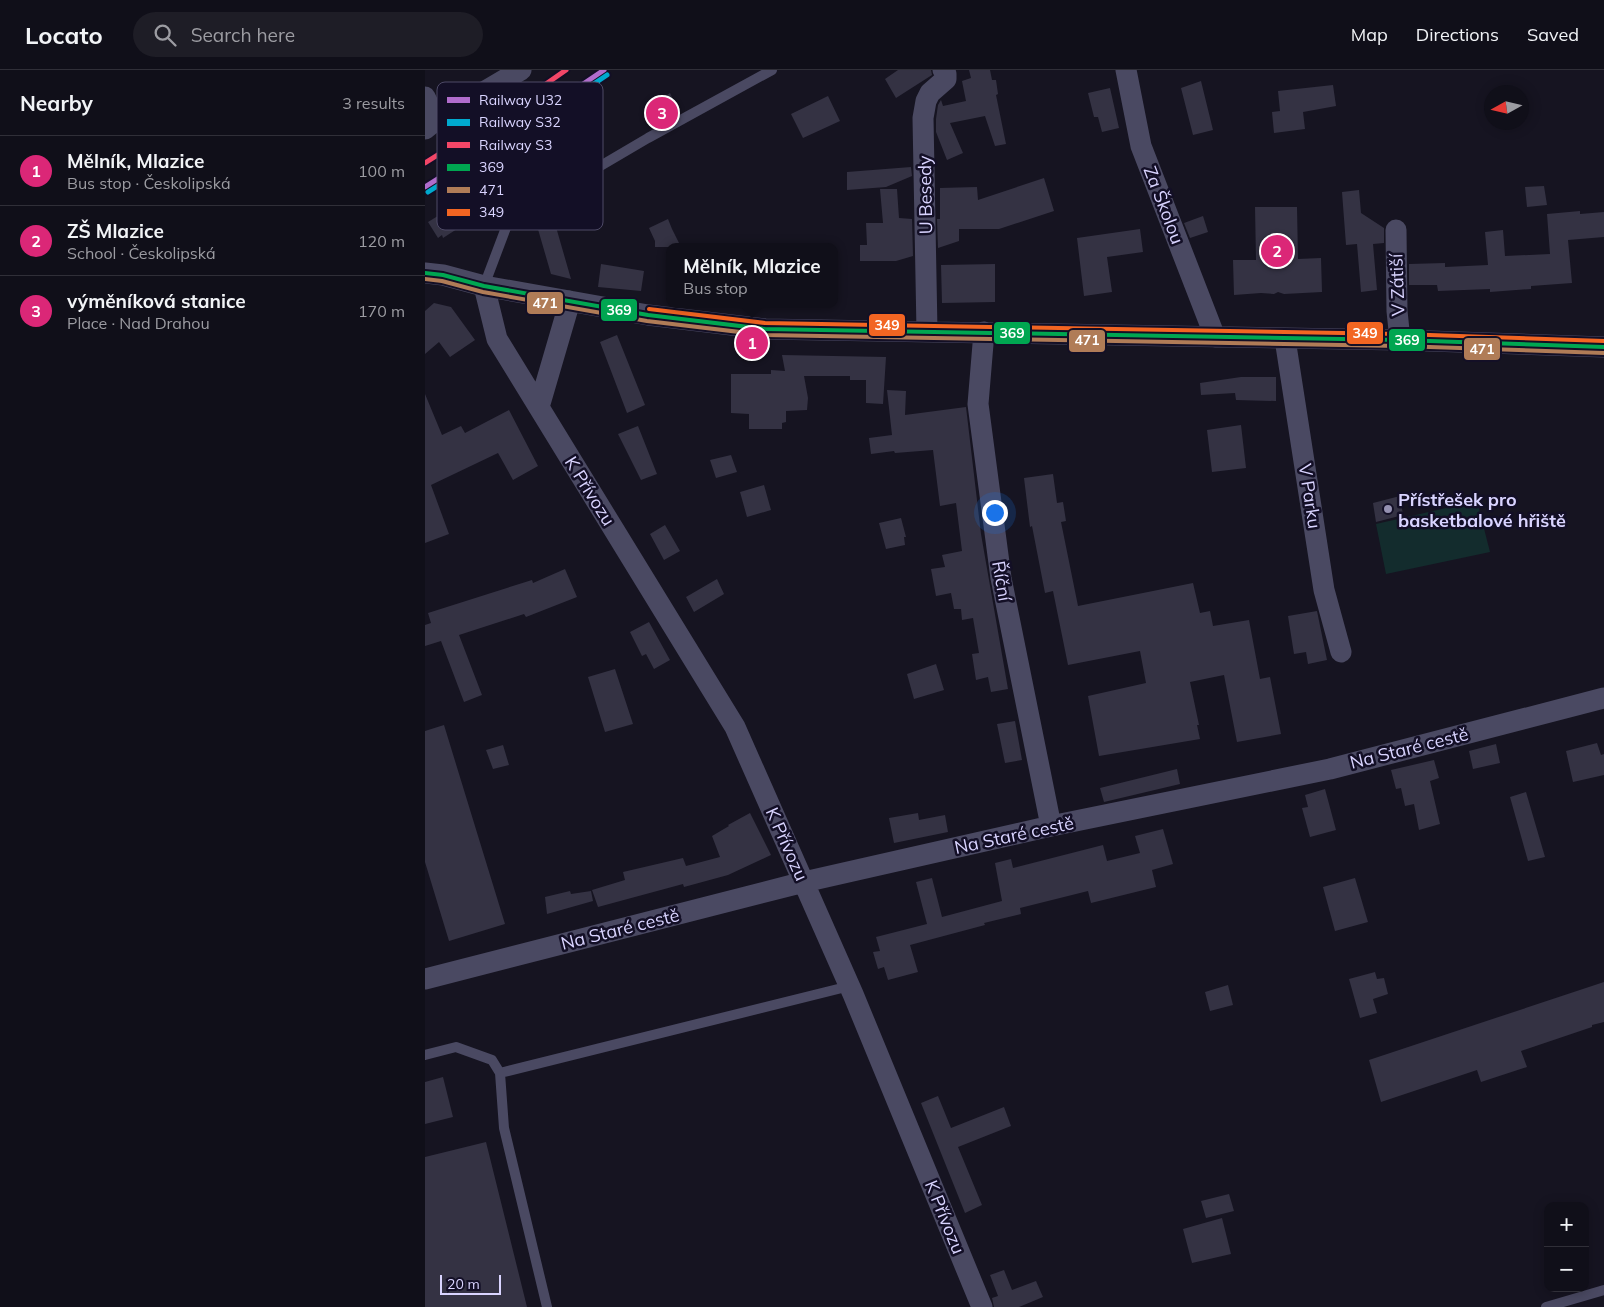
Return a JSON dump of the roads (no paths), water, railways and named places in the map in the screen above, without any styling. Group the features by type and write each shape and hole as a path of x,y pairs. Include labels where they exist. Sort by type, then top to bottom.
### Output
{"street":[{"path":"501,82 521,70"},
{"name":"U Besedy","path":"927,331 923,118 926,101 930,93 946,79 946,74 943,70"},
{"name":"Za Školou","path":"1126,70 1141,146 1215,337"},
{"path":"425,97 431,124"},
{"name":"V Zátiší","path":"1396,230 1397,311 1400,340"},
{"path":"425,273 443,275 484,286 648,315 765,329 1400,340 1604,347"},
{"name":"K Přívozu","path":"484,286 497,339 735,727 850,986 982,1307"},
{"path":"539,407 570,301"},
{"name":"Říční","path":"984,332 978,404 1001,578 1051,826"},
{"name":"V Parku","path":"1285,339 1324,590 1341,652"},
{"name":"Na Staré cestě","path":"425,980 804,882 1051,826 1330,768 1604,698"}],"lane":[{"path":"603,164 772,70"},
{"path":"484,286 505,230"},
{"path":"501,1073 850,986"},
{"path":"425,1055 455,1047 492,1060 501,1073 504,1128 547,1307"},
{"path":"1546,1307 1604,1290"}],"rail line":[{"name":"S3","path":"549,82 566,70"},
{"name":"U32","path":"586,82 604,70"},
{"name":"S32","path":"597,82 607,75"},
{"name":"S3","path":"425,163 437,155"},
{"name":"U32","path":"425,187 437,179"},
{"name":"S32","path":"428,192 437,186"}],"place":[{"name":"výměníková stanice","path":"662,113"},
{"name":"ZŠ Mlazice","path":"1277,251"},
{"name":"Mělník, Mlazice","path":"752,343"},
{"name":"Přístřešek pro basketbalové hřiště","path":"1388,509"}]}
